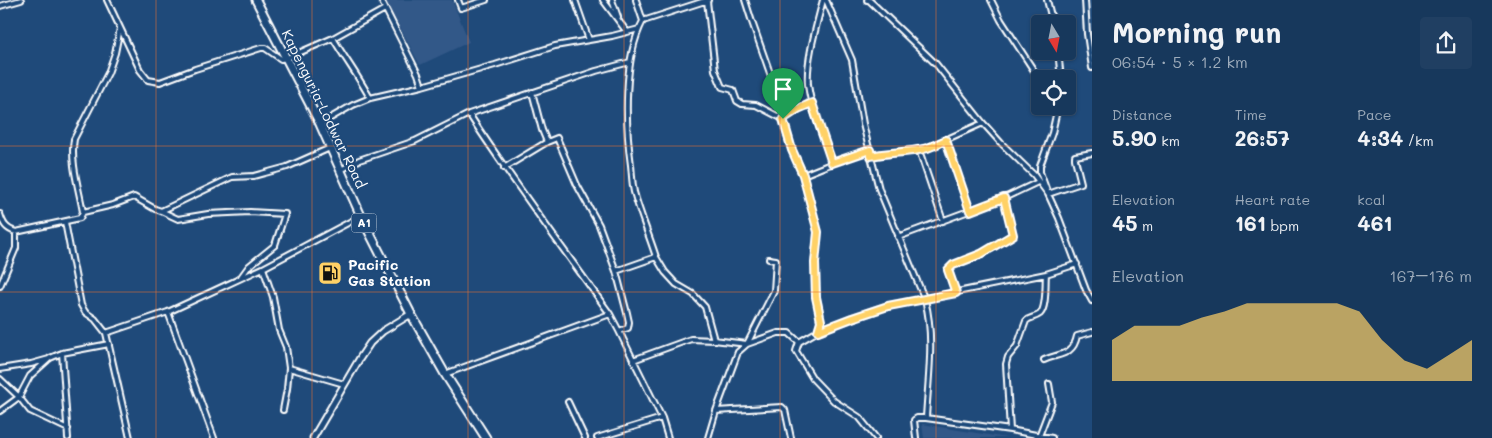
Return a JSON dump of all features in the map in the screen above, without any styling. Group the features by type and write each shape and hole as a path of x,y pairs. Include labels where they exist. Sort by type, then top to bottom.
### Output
{"highway":[{"name":"Kapenguria-Lodwar Road","path":"256,0 320,124 361,216 411,314 445,374 486,438"}],"street":[{"path":"0,6 21,0"},
{"path":"107,0 140,70 148,80 160,82 261,48 265,48 281,59 287,58 334,38 385,8"},
{"path":"382,0 422,86"},
{"path":"458,0 461,8 486,0"},
{"path":"575,0 589,40"},
{"path":"603,0 627,32"},
{"path":"612,0 620,22"},
{"path":"636,0 643,21 630,62 627,102 628,146 634,190 656,257 665,272 676,284 693,294 705,308 714,340"},
{"path":"643,21 708,0 715,70 722,87 733,90 737,101 742,104 756,105 783,119"},
{"path":"745,0 771,76 792,150 803,175 818,232 815,263 816,297 821,321 818,331"},
{"path":"824,0 810,61 808,84 812,103 832,163"},
{"path":"824,0 852,60 863,124 879,189 925,300 930,330 926,418"},
{"path":"866,0 869,0 889,18 936,64 983,123 1034,175 1048,194"},
{"path":"990,0 1034,70"},
{"path":"1047,0 1051,15"},
{"path":"1085,0 1092,68"},
{"path":"0,214 2,222 8,230 16,232 80,218 83,212 72,147 74,138 108,72 115,53 120,28"},
{"path":"320,124 353,105 370,98 422,86 555,46 639,29"},
{"path":"334,38 370,98"},
{"path":"341,170 359,160 415,141 469,114 596,71 630,62"},
{"path":"532,92 547,142"},
{"path":"783,119 798,109 812,103"},
{"path":"469,114 504,168 610,314 662,418 668,438"},
{"path":"1056,115 1040,166 1040,172 1092,301"},
{"path":"871,156 891,152 920,150 983,123"},
{"path":"504,168 557,138 577,186 599,225 616,270 629,322 628,328 619,330"},
{"path":"946,140 970,211"},
{"path":"161,211 232,177 254,176 287,167 331,148"},
{"path":"803,175 870,150"},
{"path":"920,150 943,221"},
{"path":"1048,194 1081,183 1075,156 1092,153"},
{"path":"898,237 1004,198 1038,182"},
{"path":"83,212 113,205 134,196 155,209 178,218 250,212 285,214 276,245 249,266 238,279"},
{"path":"956,293 948,270 953,265 981,254 1013,235 1004,198"},
{"path":"106,333 168,312 263,268 361,216"},
{"path":"65,222 81,305 85,312 96,318 106,333 130,438"},
{"path":"0,286 16,248 16,232"},
{"path":"616,270 656,257"},
{"path":"708,438 738,352 747,344 774,291 776,260 769,260"},
{"path":"876,438 859,417 834,401 813,379 796,351 799,342 818,331 880,309 1046,274 1077,264"},
{"path":"263,268 273,297 279,330 286,347 289,368 283,410"},
{"path":"1010,430 1006,364 1008,357 1017,346 1028,318 1040,314 1044,307 1046,274"},
{"path":"168,312 214,438"},
{"path":"313,438 370,343 383,331 411,314"},
{"path":"445,374 610,314"},
{"path":"1044,360 1056,354 1068,352 1076,344 1078,336 1092,332"},
{"path":"633,360 691,339 747,344 778,333 789,333 799,342"},
{"path":"0,368 31,364 62,352 109,344"},
{"path":"62,352 68,438"},
{"path":"0,411 19,397 30,376 50,358"},
{"path":"289,368 344,384"},
{"path":"0,379 19,397 30,411 68,429"},
{"path":"1040,436 1052,402 1048,384"},
{"path":"568,402 585,438"},
{"path":"716,411 782,407 785,410 792,438"},
{"path":"596,438 662,418"},
{"path":"916,438 913,423 917,418 1010,430 1052,438"}],"shaded area":[{"path":"452,0 469,42 420,65 386,1"},
{"path":"922,424 1007,438 924,438"}],"place":[{"name":"Pacific Gas Station","path":"330,273"}],"route":[{"path":"812,103 832,163 870,150 871,156 891,152 920,150 946,140 970,211 1004,198 1013,235 981,254 953,265 948,270 956,293 888,306 818,331 821,321 816,297 815,263 818,232 803,175 792,150 783,119 798,109 812,103"}]}
